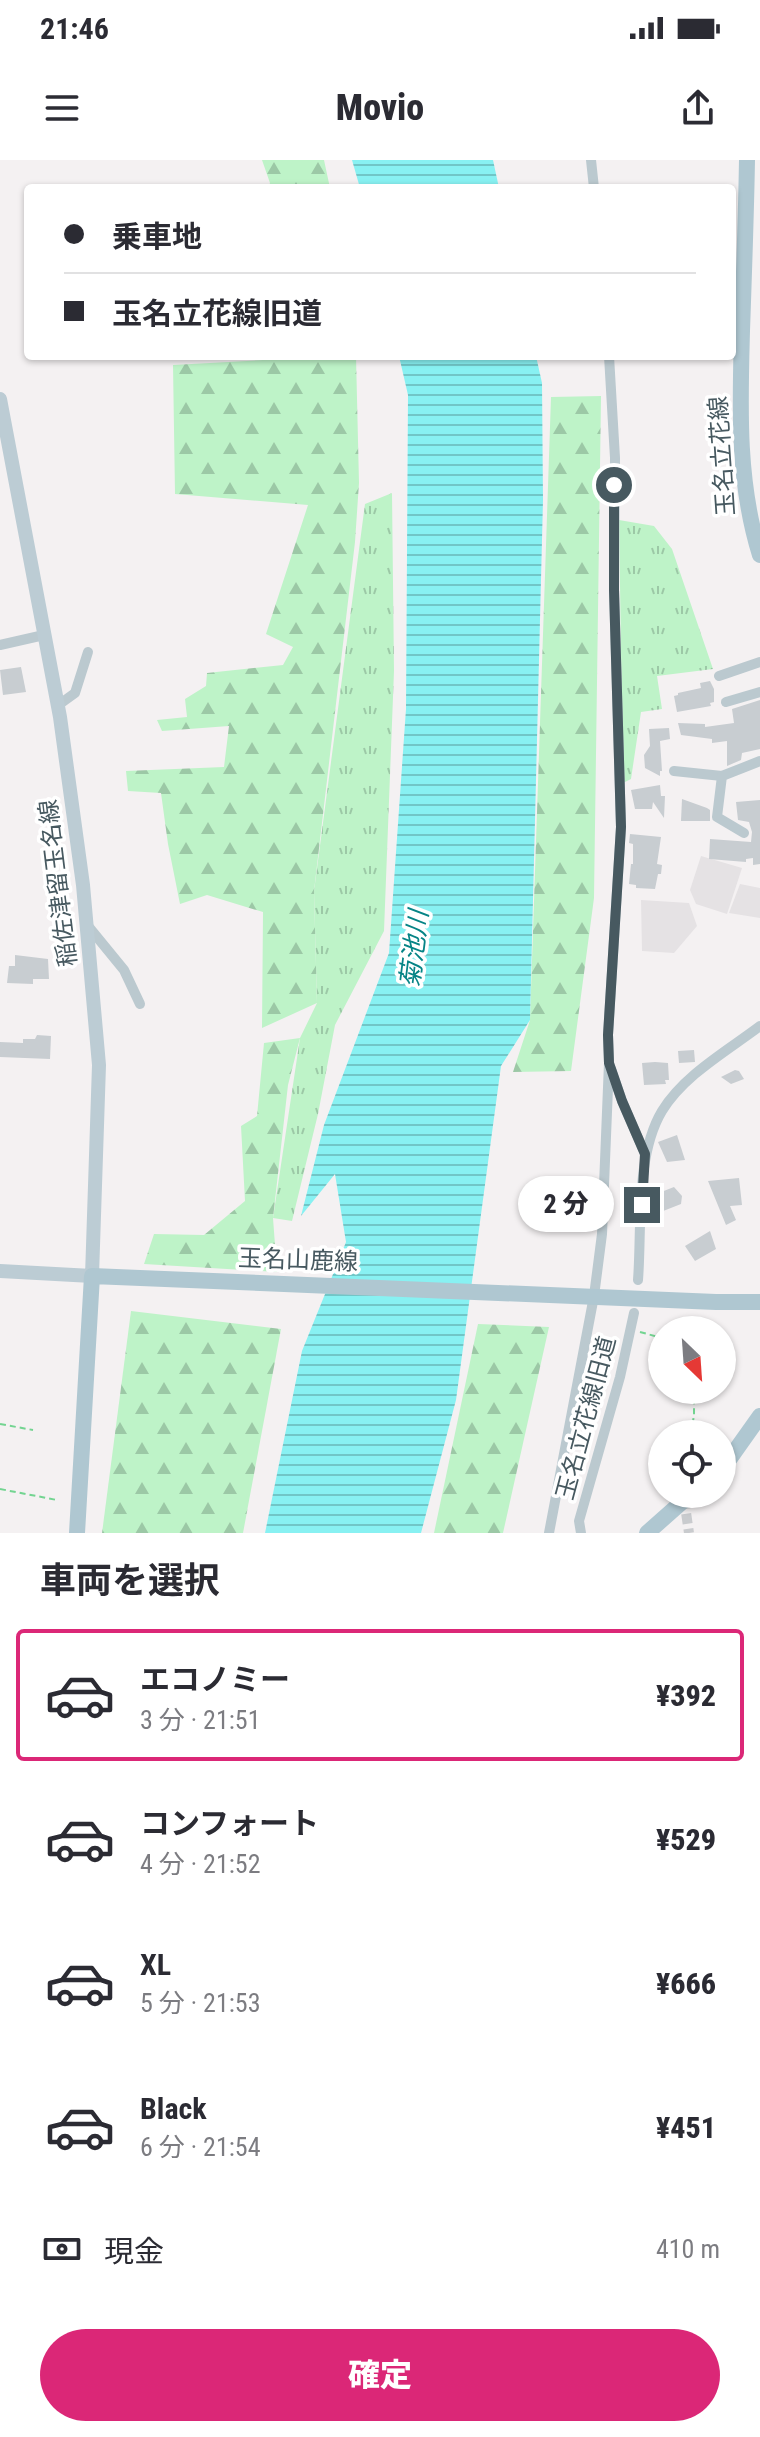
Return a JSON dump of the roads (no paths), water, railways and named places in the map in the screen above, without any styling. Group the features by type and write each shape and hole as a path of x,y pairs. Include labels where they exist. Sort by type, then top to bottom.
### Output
{"main road":[{"name":"玉名立花線","path":"747,160 742,461 751,525 760,555"},
{"name":"稲佐津留玉名線","path":"0,399 57,706 86,924 99,1065 92,1276"},
{"path":"0,1271 92,1276 77,1533"},
{"name":"玉名山鹿線","path":"92,1276 760,1302"},
{"path":"736,1450 760,1416"},
{"path":"647,1533 675,1508"}],"street":[{"path":"591,160 594,184"},
{"path":"549,1533 588,1296 602,1234 608,1035 621,827 614,590 615,458 609,360"},
{"path":"0,645 44,635"},
{"path":"57,706 75,693 88,652"},
{"path":"719,676 760,662"},
{"path":"726,702 760,692"},
{"path":"674,771 722,776 760,761"},
{"path":"722,776 717,817 744,833"},
{"path":"86,924 124,970 140,1004"},
{"path":"638,1280 645,1154 662,1111 704,1067 760,1026"},
{"path":"609,1063 645,1154"},
{"name":"玉名立花線旧道","path":"581,1533 579,1521 620,1377 634,1313"}],"water":[{"path":"352,160 493,160 498,184 359,184"},
{"name":"菊池川","path":"400,360 537,360 542,383 543,500 530,1020 501,1066 456,1400 421,1533 265,1533 302,1351 346,1242 335,1174 301,1216 324,1125 389,953 406,709 408,395"}],"tunnel":[{"path":"685,1508 689,1533"}]}
